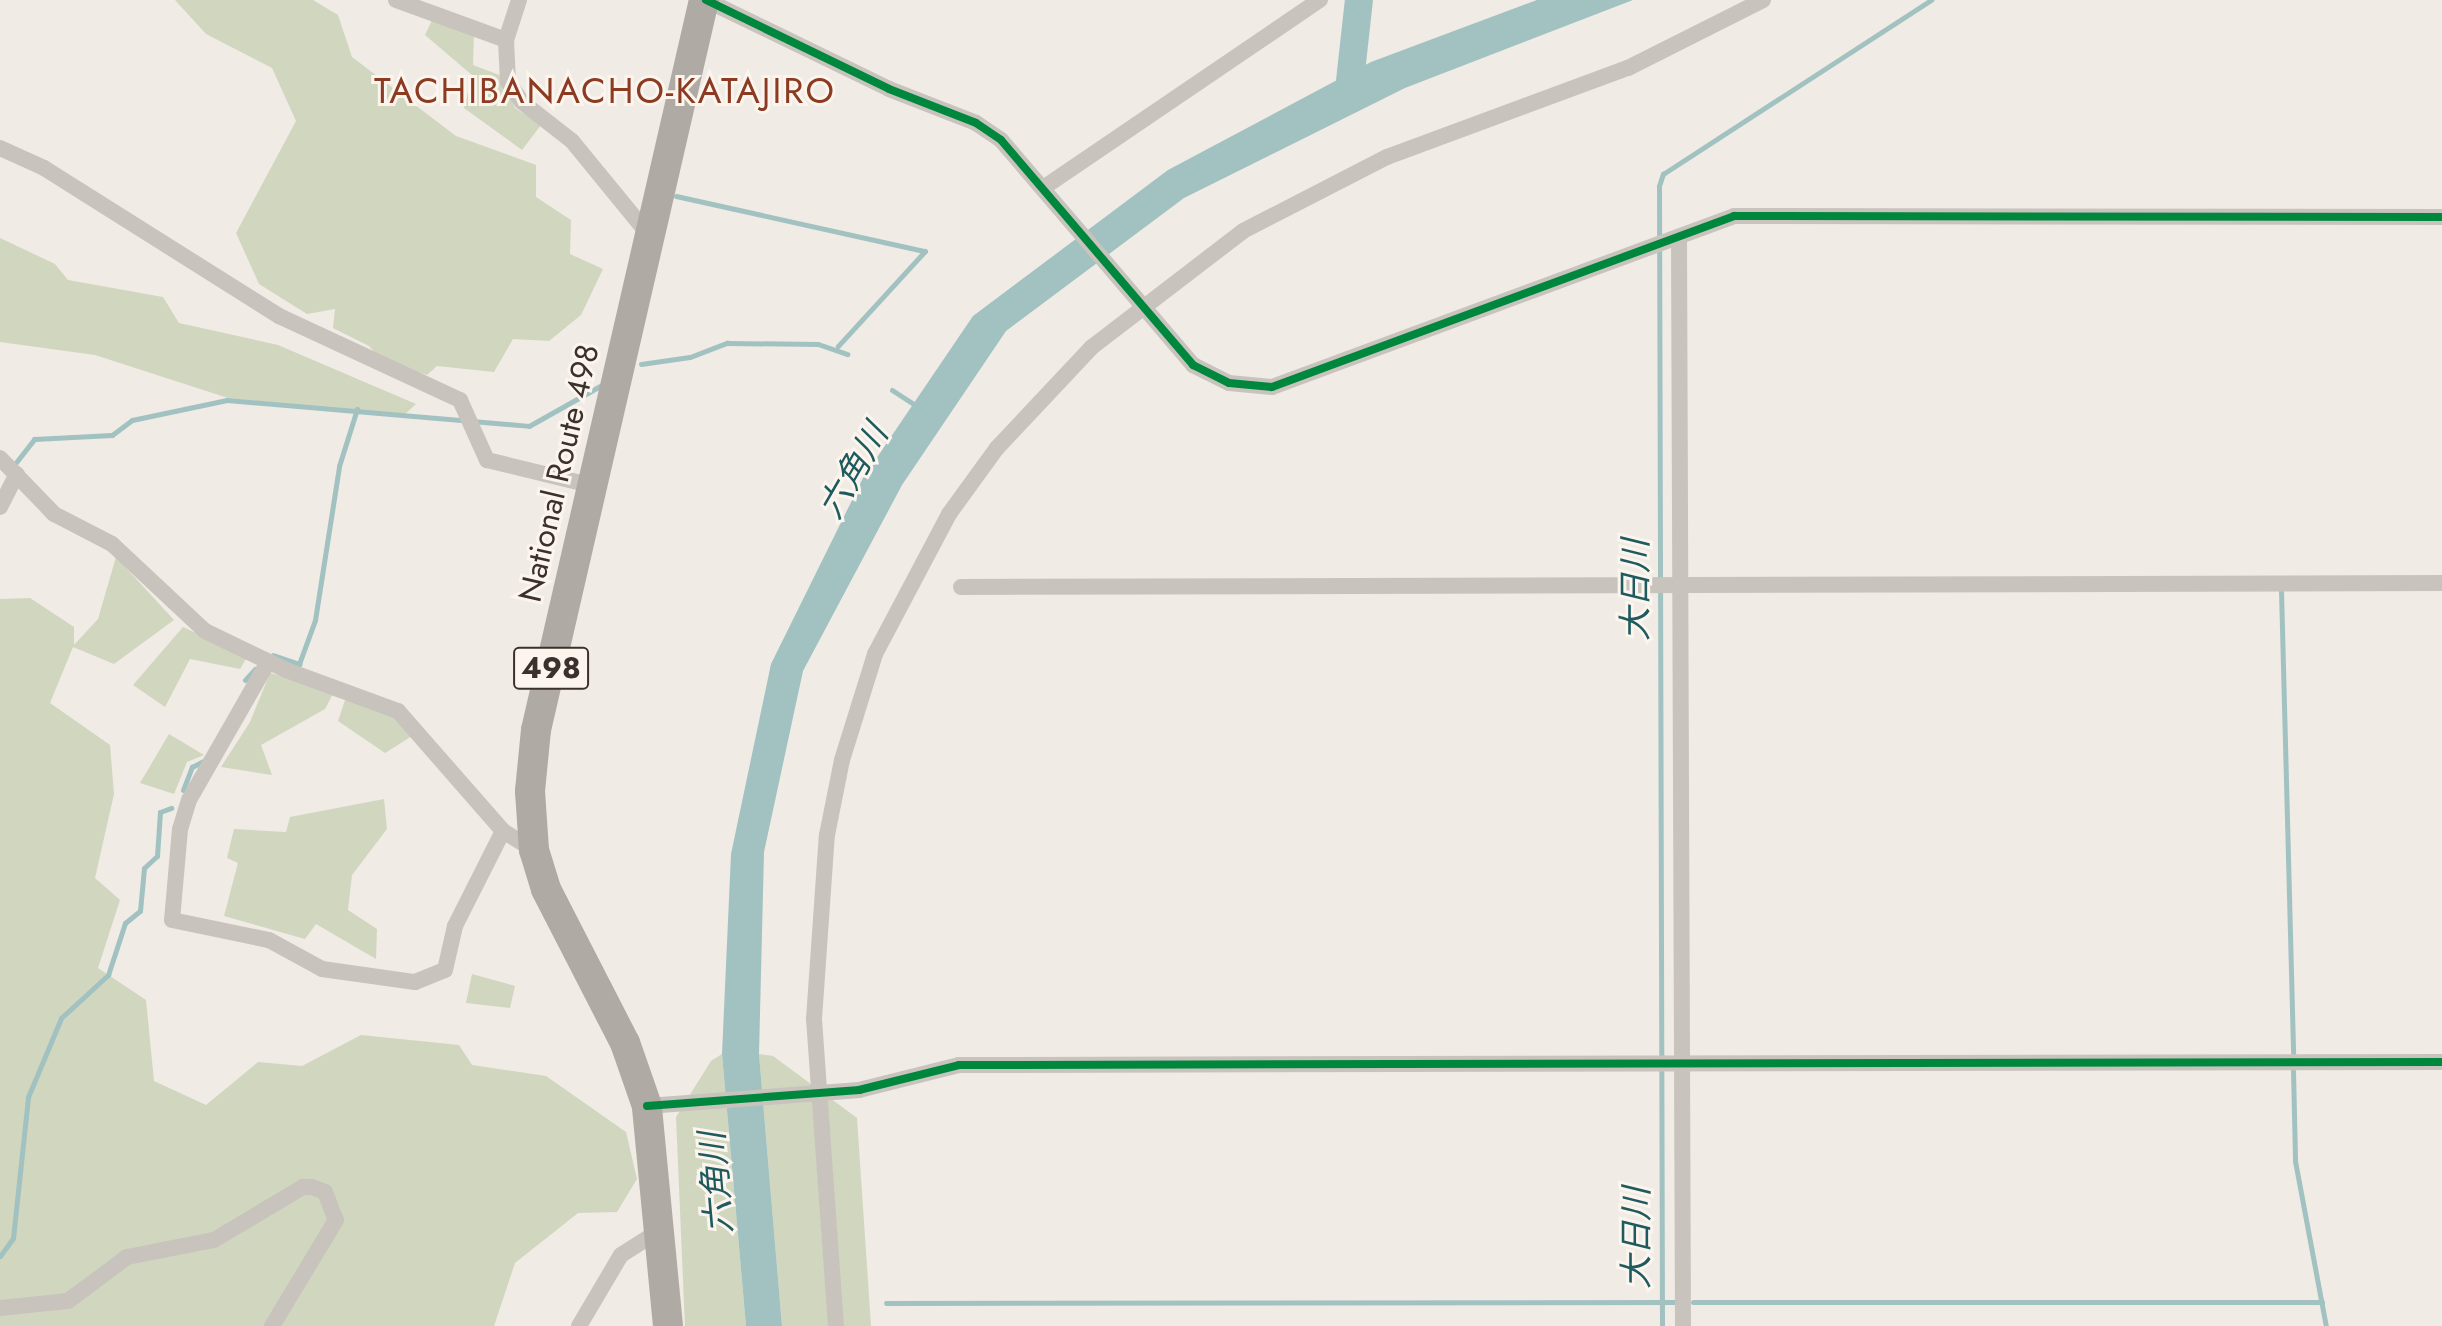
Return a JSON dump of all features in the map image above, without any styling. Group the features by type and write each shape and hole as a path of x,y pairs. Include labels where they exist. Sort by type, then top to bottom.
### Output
{"highway":[{"name":"National Route 498","path":"668,1326 662,1229 661,1105 562,926 534,850 536,730 594,486 648,234 705,0"}],"street":[{"path":"396,0 506,40"},
{"path":"519,0 506,40 508,82 522,102 572,141 648,234"},
{"path":"705,0 889,89 976,123 1046,192 1193,365 1229,383 1272,387 1679,240 1734,216 2442,217"},
{"path":"1046,192 1320,0"},
{"path":"836,1326 816,1093 816,961 827,835 842,760 875,654 925,553 997,448 1092,347 1139,304 1243,231 1387,157 1628,68 1763,0"},
{"path":"0,148 44,168 279,316 393,374 447,393 466,410 472,434 498,466 594,486"},
{"path":"1679,240 1683,1326"},
{"path":"0,507 8,465"},
{"path":"8,465 72,528 112,544 184,617 268,662 398,711 503,831 534,850"},
{"path":"961,587 2442,583"},
{"path":"268,662 189,800 172,920 269,940 322,969 415,982 445,970 455,926 503,831"},
{"path":"661,1105 859,1090 959,1065 2442,1062"},
{"path":"0,1308 68,1301 127,1257 214,1240 312,1187 325,1192 336,1220 272,1326"},
{"path":"579,1326 621,1255 662,1229"}],"green space":[{"path":"175,0 313,0 338,15 352,57 456,136 536,165 536,197 571,220 570,254 603,269 581,315 549,341 513,339 494,372 437,366 427,375 382,361 369,346 333,328 335,309 307,314 259,284 236,233 296,121 272,68 206,34"},
{"path":"434,16 474,31 473,65 502,76 515,108 541,125 522,150 464,108 472,75 425,35"},
{"path":"0,238 55,264 68,280 163,297 179,323 278,345 416,404 404,415 228,398 95,355 0,342"},
{"path":"116,557 174,620 114,664 73,647 50,703 110,745 114,794 95,878 120,900 98,968 146,1000 154,1081 206,1105 258,1062 302,1066 361,1035 459,1045 472,1065 546,1076 626,1132 637,1179 617,1212 578,1213 515,1263 494,1326 0,1326 0,599 30,598 74,627 74,645 98,619"},
{"path":"183,627 247,657 240,669 190,659 165,707 133,685"},
{"path":"270,673 335,690 325,709 261,745 272,775 221,767 250,722"},
{"path":"346,697 388,712 412,736 385,753 338,721"},
{"path":"169,734 204,755 187,762 174,794 140,783"},
{"path":"384,799 387,829 352,875 348,910 377,929 376,959 316,924 305,939 224,916 238,863 227,858 234,829 286,832 290,817"},
{"path":"472,974 515,986 510,1008 466,1003"},
{"path":"722,1054 746,1326 685,1326 676,1117 711,1061"},
{"path":"759,1054 773,1056 857,1118 871,1326 782,1326"}],"water":[{"path":"1537,0 1633,0 1405,88 1184,198 1006,331 902,485 803,671 764,852 759,1054 782,1326 746,1326 722,1054 731,854 771,664 863,478 973,316 1168,170 1371,62"}],"waterway":[{"path":"1348,99 1359,0"},
{"name":"大日川","path":"1662,1326 1659,186 1663,174 1931,0"},
{"path":"676,196 925,251 838,346"},
{"path":"641,364 690,357 727,343 818,344 847,354"},
{"path":"14,465 34,439 112,435 132,420 227,400 529,426 600,386"},
{"path":"892,390 918,407"},
{"path":"273,655 299,664 315,620 339,466 357,409"},
{"path":"2281,590 2293,1053"},
{"path":"245,680 255,669"},
{"path":"183,790 192,767 205,760"},
{"path":"0,1256 13,1238 28,1097 61,1018 108,975 125,923 140,911 144,868 157,856 160,812 171,808"},
{"path":"2293,1070 2295,1161 2326,1326"},
{"path":"886,1303 1676,1302"},
{"path":"1693,1302 2322,1302"}],"cycle path":[{"path":"706,0 889,89 976,123 1001,140 1193,365 1229,383 1272,387 1734,216 2442,217"},
{"path":"647,1106 859,1090 959,1065 2442,1062"}],"district":[{"name":"TACHIBANACHO-KATAJIRO","path":"605,91"}],"water label":[{"name":"六角川","path":"853,471"},
{"name":"六角川","path":"716,1183"}]}
